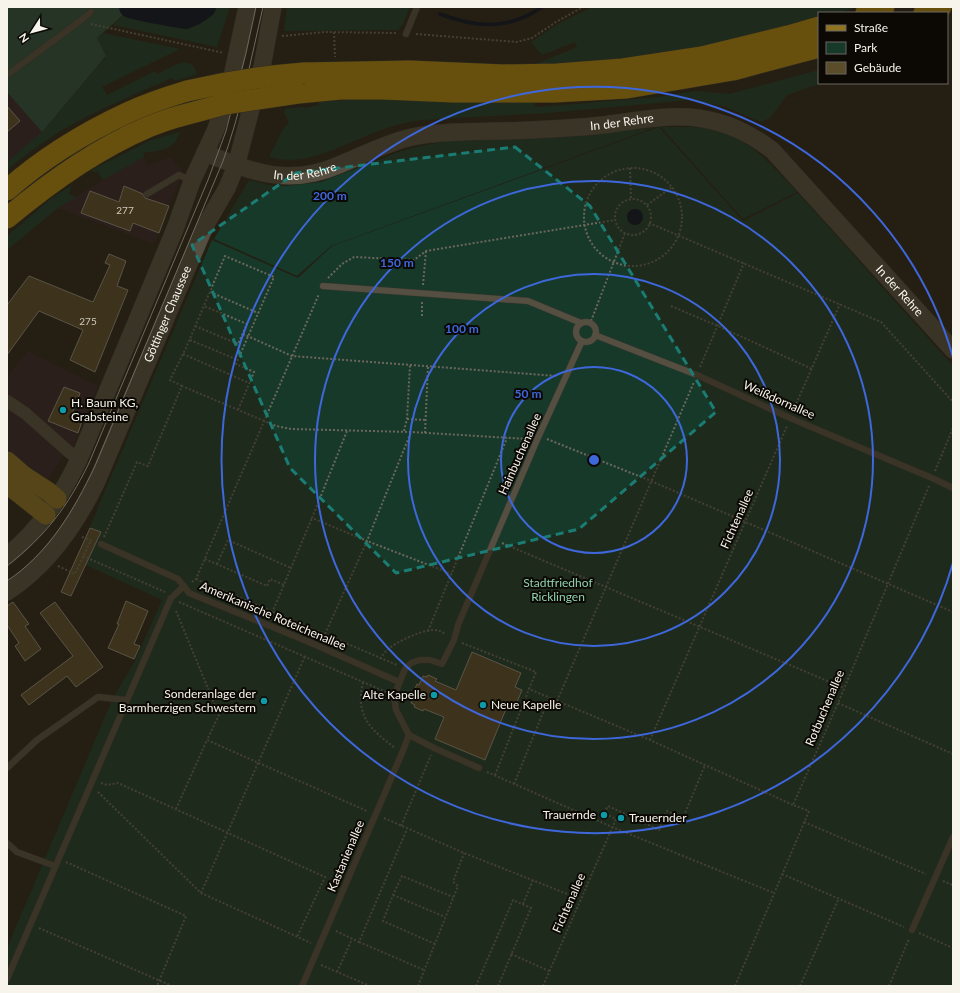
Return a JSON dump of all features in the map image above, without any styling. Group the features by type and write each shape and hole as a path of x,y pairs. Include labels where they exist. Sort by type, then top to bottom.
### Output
{"highway":[{"path":"869,12 884,7"},
{"path":"927,12 941,7"},
{"path":"7,217 51,183 90,157 123,138 149,126 301,83 410,71 503,75 557,74 623,69 702,57 818,27"},
{"path":"7,190 44,161 80,138 128,112 187,91 236,80 273,75 301,83 341,89 453,92 554,92 627,88 734,70 818,47"}],"main road":[{"path":"7,461 23,475 50,492 57,499"},
{"path":"7,484 46,515"}],"street":[{"path":"7,556 21,545 46,515 68,482 79,459 175,229 192,181 216,129 230,86 247,10"},
{"name":"Göttinger Chaussee","path":"7,592 49,556 77,527 205,226 227,188 236,166 262,68 272,12"},
{"name":"In der Rehre","path":"205,153 236,166 259,173 277,176 300,176 322,172 391,143 412,137 427,135 584,127 669,117 697,118 719,122 736,127 756,138 772,150 953,350"},
{"path":"7,401 25,413 79,459"},
{"path":"57,499 77,527"},
{"path":"46,515 77,527"}],"lane":[{"path":"406,34 417,7"},
{"path":"7,75 80,22 91,12"},
{"path":"147,194 179,175 192,181"},
{"path":"324,286 528,301 581,323 590,323 596,330 595,335 588,342 582,341 578,337 576,331 577,327 581,323"},
{"name":"Weißdornallee","path":"595,335 697,375 790,418 953,488"},
{"name":"Hainbuchenallee","path":"405,669 411,663 420,660 430,660 442,664 454,640 458,625 537,440 582,341"},
{"name":"Amerikanische Roteichenallee","path":"101,544 178,579 189,593 309,642 399,682"},
{"path":"7,979 171,598 184,586"},
{"path":"405,669 394,696 396,710 409,735 479,768"},
{"path":"7,768 37,740 98,696 126,700"},
{"name":"Kastanienallee","path":"302,986 409,735"},
{"path":"912,930 953,837"},
{"path":"7,843 17,852 55,866"}],"path":[{"path":"267,36 334,32 406,34 517,42 532,38 582,7"},
{"path":"80,22 226,53"},
{"path":"334,32 335,58"},
{"path":"630,168 631,199"},
{"path":"630,168 642,168 664,178 672,187 680,202 682,210 679,236 672,247 668,252 652,263 639,266 626,266 614,263 603,256 594,248 584,225 586,202 591,191 598,182 618,170 630,168"},
{"path":"647,205 672,187"},
{"path":"631,199 637,199 647,205 650,211 650,224 637,234 625,233 617,225 615,220 615,212 618,206 624,201 631,199"},
{"path":"405,669 196,579 292,356 324,286 330,276 338,268 354,257 414,260 426,251 615,220"},
{"path":"650,224 880,322 953,402"},
{"path":"590,323 625,233"},
{"path":"238,410 254,372 236,364 274,277 225,256 190,340 170,380 182,386 238,410 276,426 291,429 411,432 537,440 549,439 745,521 953,612"},
{"path":"557,701 744,263"},
{"path":"210,292 258,313"},
{"name":"Fichtenallee","path":"650,740 840,304"},
{"path":"196,326 238,344 247,324 204,306"},
{"path":"671,306 812,369"},
{"path":"243,334 292,356 566,376"},
{"path":"190,340 238,360"},
{"path":"183,354 249,383"},
{"path":"404,432 407,419 410,365"},
{"path":"425,433 428,366"},
{"path":"77,527 91,540 101,544 137,462 148,466 182,386"},
{"path":"407,419 426,420"},
{"name":"Rotbuchenallee","path":"793,804 838,703 953,428"},
{"path":"272,612 347,431"},
{"path":"325,634 367,541 411,432"},
{"path":"428,631 507,438"},
{"path":"312,518 452,574"},
{"path":"55,562 59,566 75,574 91,540"},
{"path":"217,564 228,540 291,568"},
{"path":"495,540 844,688"},
{"path":"83,556 166,592 171,598 219,715 176,810"},
{"path":"205,559 267,586 270,579 284,585"},
{"path":"171,598 394,696"},
{"path":"380,658 386,650 398,643 428,631 440,630 454,640 536,672 495,775"},
{"path":"201,893 305,656"},
{"path":"364,682 360,695 364,716 372,729 381,738 402,753"},
{"path":"529,689 650,740 809,811 735,986"},
{"path":"514,784 549,698"},
{"path":"838,703 953,754"},
{"path":"207,740 407,829 580,899"},
{"path":"401,826 434,748"},
{"path":"612,827 616,819 604,813 608,806 659,830 667,811 683,818 705,765"},
{"path":"479,768 612,827 774,893"},
{"path":"91,782 107,785 118,783 325,877 297,937"},
{"path":"91,782 201,893 319,947"},
{"path":"804,822 953,886"},
{"name":"Fichtenallee","path":"543,986 612,827"},
{"path":"359,942 407,829"},
{"path":"418,986 458,886 453,882 464,853"},
{"path":"58,859 186,916 157,986"},
{"path":"782,874 953,948"},
{"path":"435,944 383,921 402,876 453,897"},
{"path":"523,904 533,880"},
{"path":"393,895 445,917"},
{"path":"800,986 840,898"},
{"path":"476,986 513,900 531,908 498,986"},
{"path":"30,924 172,986"},
{"path":"327,928 424,970"},
{"path":"889,986 912,930"},
{"path":"337,972 352,939"},
{"path":"511,954 549,971"},
{"path":"313,962 370,986"}],"highlighted area":[{"path":"515,147 590,206 716,412 579,529 396,573 290,468 192,245 296,173"}],"shaded area":[{"path":"7,92 42,132 7,162"},
{"path":"144,157 147,166 171,157 183,172 154,244 58,208 103,180"},
{"path":"28,351 98,386 73,447 64,455 49,478 34,472 7,448 7,377"}],"green space":[{"path":"7,7 132,7 97,38 106,56 42,132 7,92"},
{"path":"132,7 230,7 217,47 113,25"},
{"path":"287,7 410,7 403,24 398,30 284,31"},
{"path":"592,7 857,7 842,12 818,12 818,19 721,42 647,57 611,61 534,65 577,47 575,42 542,55 531,42 558,24"},
{"path":"103,33 180,49 102,87 107,95 155,71 157,74 180,64 190,64 194,67 197,74 175,81 172,78 88,116 46,140 7,170 7,162 42,132 106,57 97,38"},
{"path":"818,70 819,84 787,95 770,118 761,122 723,106 689,100 548,113 422,120 402,123 384,129 334,150 309,158 283,159 269,157 283,129 289,123 284,112 285,109 305,108 318,105 319,102 392,97 533,101 536,107 657,97 696,91 729,94"},
{"name":"Stadtfriedhof Ricklingen","path":"659,127 743,221 798,193 953,366 953,986 7,986 7,948 113,698 135,661 162,600 77,561 104,493 212,240 298,278 332,246"},
{"path":"661,127 692,127 710,129 725,133 752,148 763,157 797,192 743,219"},
{"path":"653,128 331,246 297,276 214,239 249,180 269,185 285,186 321,182 396,153 415,147 448,141 533,139"},
{"path":"180,132 174,143 170,146 161,150 143,153 144,157 103,180 98,172 93,172 92,170 151,140"},
{"path":"72,185 69,194 76,197 58,208 7,250 7,236 52,198"}],"water":[{"path":"635,209 642,214 643,217 638,224 635,225 628,220 627,217 632,210"}],"building":[{"path":"7,106 20,121 7,132"},
{"path":"124,186 143,194 145,198 169,206 159,233 133,223 130,231 81,213 90,191 119,202"},
{"path":"109,254 126,261 117,286 128,290 95,372 70,360 83,330 39,311 7,355 7,305 29,276 93,302 110,265 105,263"},
{"name":"H. Baum KG, Grabsteine","path":"64,387 80,393 72,414 83,418 78,433 48,421"},
{"path":"90,528 101,532 71,596 61,592"},
{"path":"126,601 148,611 134,644 140,646 134,659 108,648 119,624 117,624"},
{"path":"13,602 29,624 25,626 41,649 25,661 15,646 19,643 7,625 7,606"},
{"path":"55,602 103,667 76,687 67,676 29,705 21,695 73,656 40,613"},
{"name":"Neue Kapelle","path":"472,652 521,673 515,687 522,690 515,707 508,704 485,760 435,739 444,717 424,709 423,711 414,707 415,705 411,703 417,684 419,685 423,676 427,677 428,675 437,679 435,681 456,690"}],"waterway":[{"path":"130,7 185,18 195,14 205,7"},
{"path":"440,14 467,22 492,24 517,20 542,7"}],"tram line":[{"path":"7,566 21,555 54,520 72,494 89,463 208,180 226,131 256,7"},
{"path":"7,581 36,557 59,530 78,499 95,466 223,161 240,104 263,7"}],"place":[{"name":"H. Baum KG, Grabsteine","path":"63,410"},
{"name":"Alte Kapelle","path":"434,695"},
{"name":"Sonderanlage der Barmherzigen Schwestern","path":"264,701"},
{"name":"Neue Kapelle","path":"483,705"},
{"name":"Trauernde","path":"604,815"},
{"name":"Trauernder","path":"621,818"}]}
